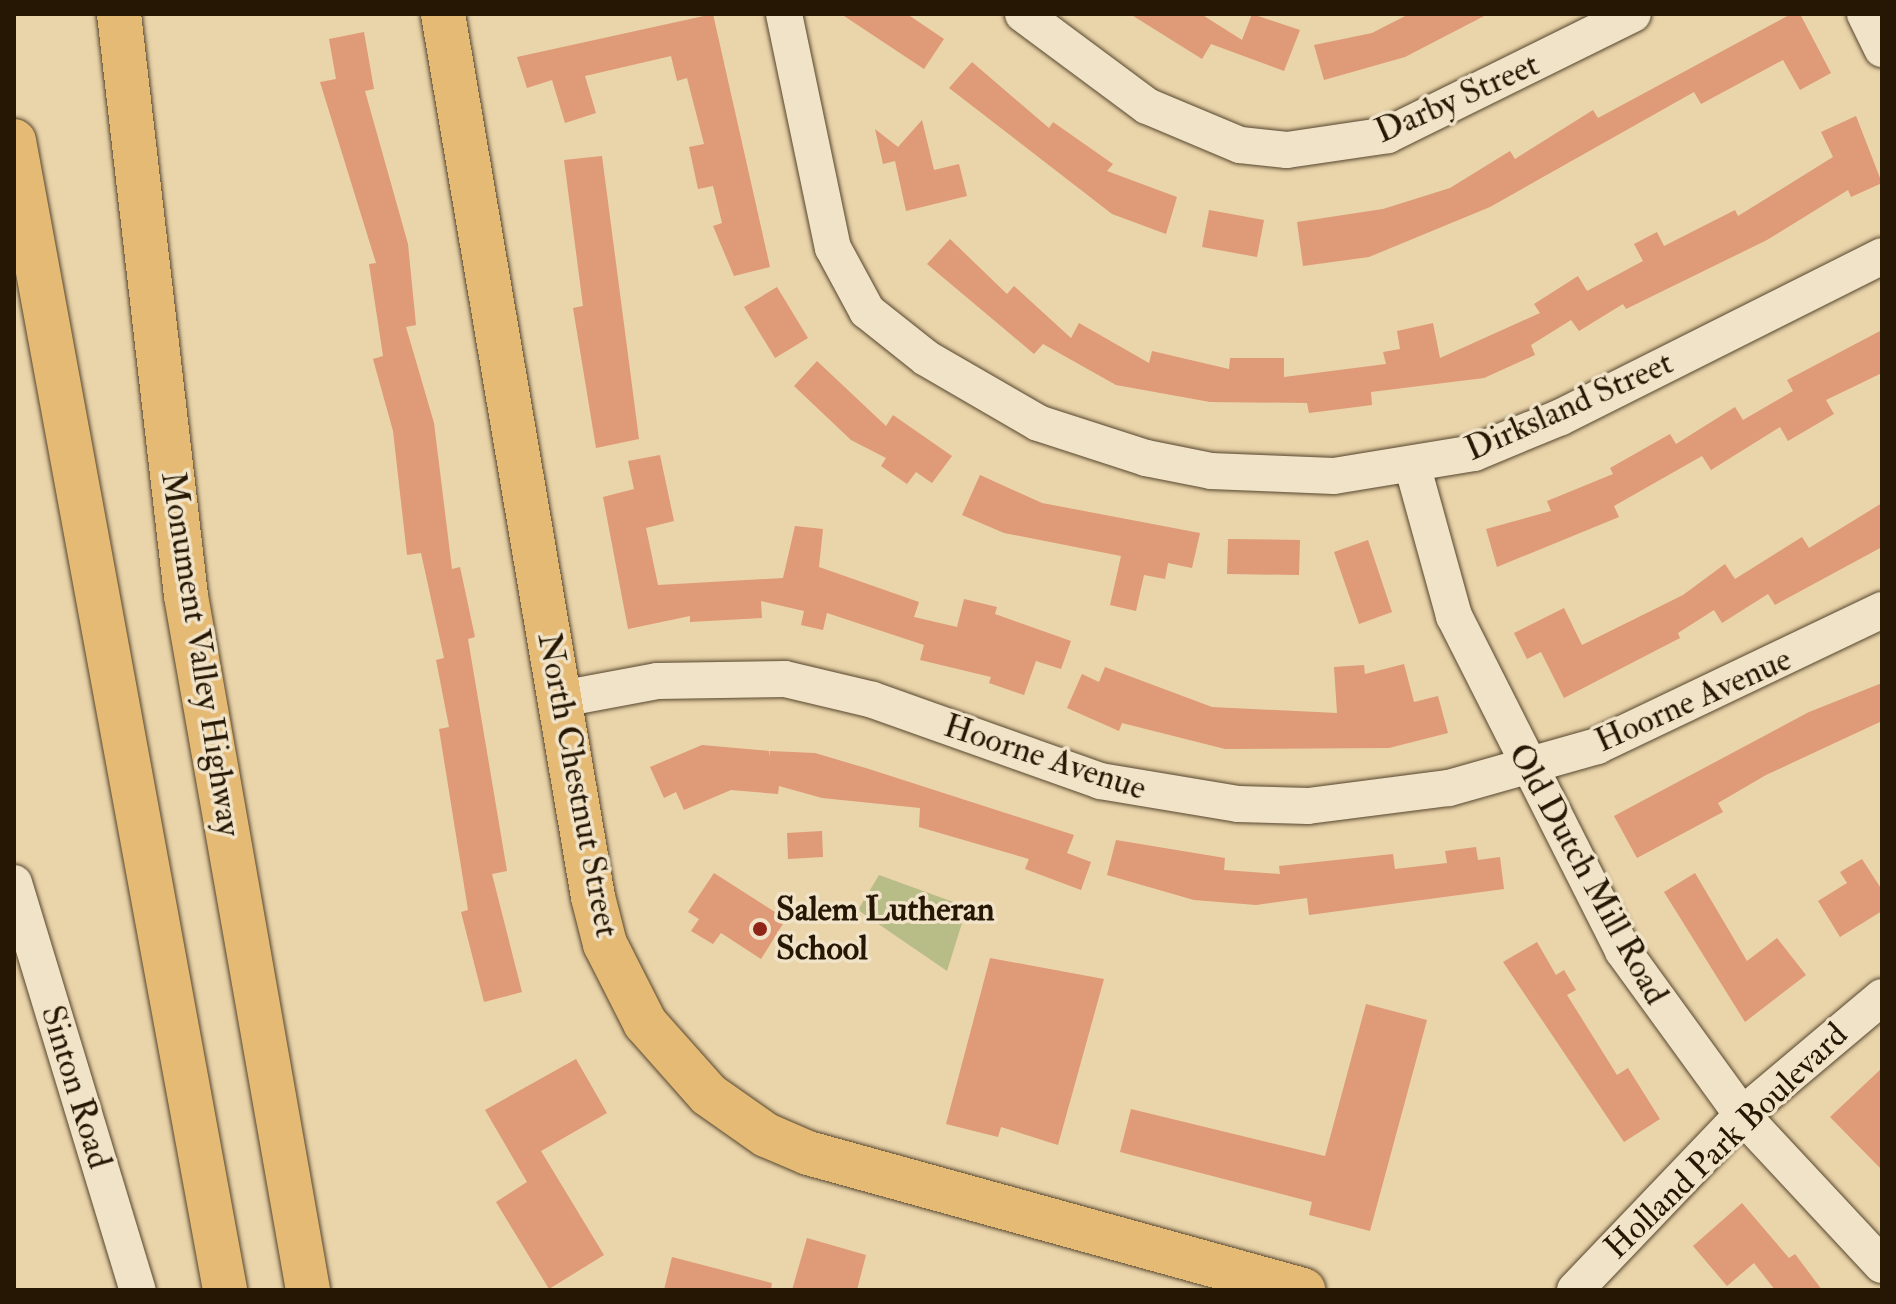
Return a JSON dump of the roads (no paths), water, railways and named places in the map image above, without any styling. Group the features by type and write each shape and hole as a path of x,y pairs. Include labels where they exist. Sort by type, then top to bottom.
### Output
{"main road":[{"name":"Monument Valley Highway","path":"119,14 186,596 308,1290"},
{"name":"North Chestnut Street","path":"443,14 605,944 645,1023 709,1095 766,1135 808,1153 1303,1290"},
{"path":"14,141 225,1290"}],"street":[{"name":"Dirksland Street","path":"784,14 833,248 853,291 895,336 1038,423 1146,458 1272,475 1413,468 1525,434 1882,256"},
{"name":"Darby Street","path":"1023,14 1147,106 1240,145 1287,150 1388,135 1633,14"},
{"path":"1865,14 1882,49"},
{"name":"Old Dutch Mill Road","path":"1413,468 1454,616 1623,951 1742,1115 1882,1265"},
{"name":"Hoorne Avenue","path":"561,699 657,681 785,679 873,700 1100,781 1238,804 1382,801 1529,768 1696,705 1882,610"},
{"name":"Sinton Road","path":"14,883 138,1290"},
{"name":"Holland Park Boulevard","path":"1575,1290 1742,1115 1882,997"}],"place":[{"name":"Salem Lutheran School","path":"760,929"}]}
